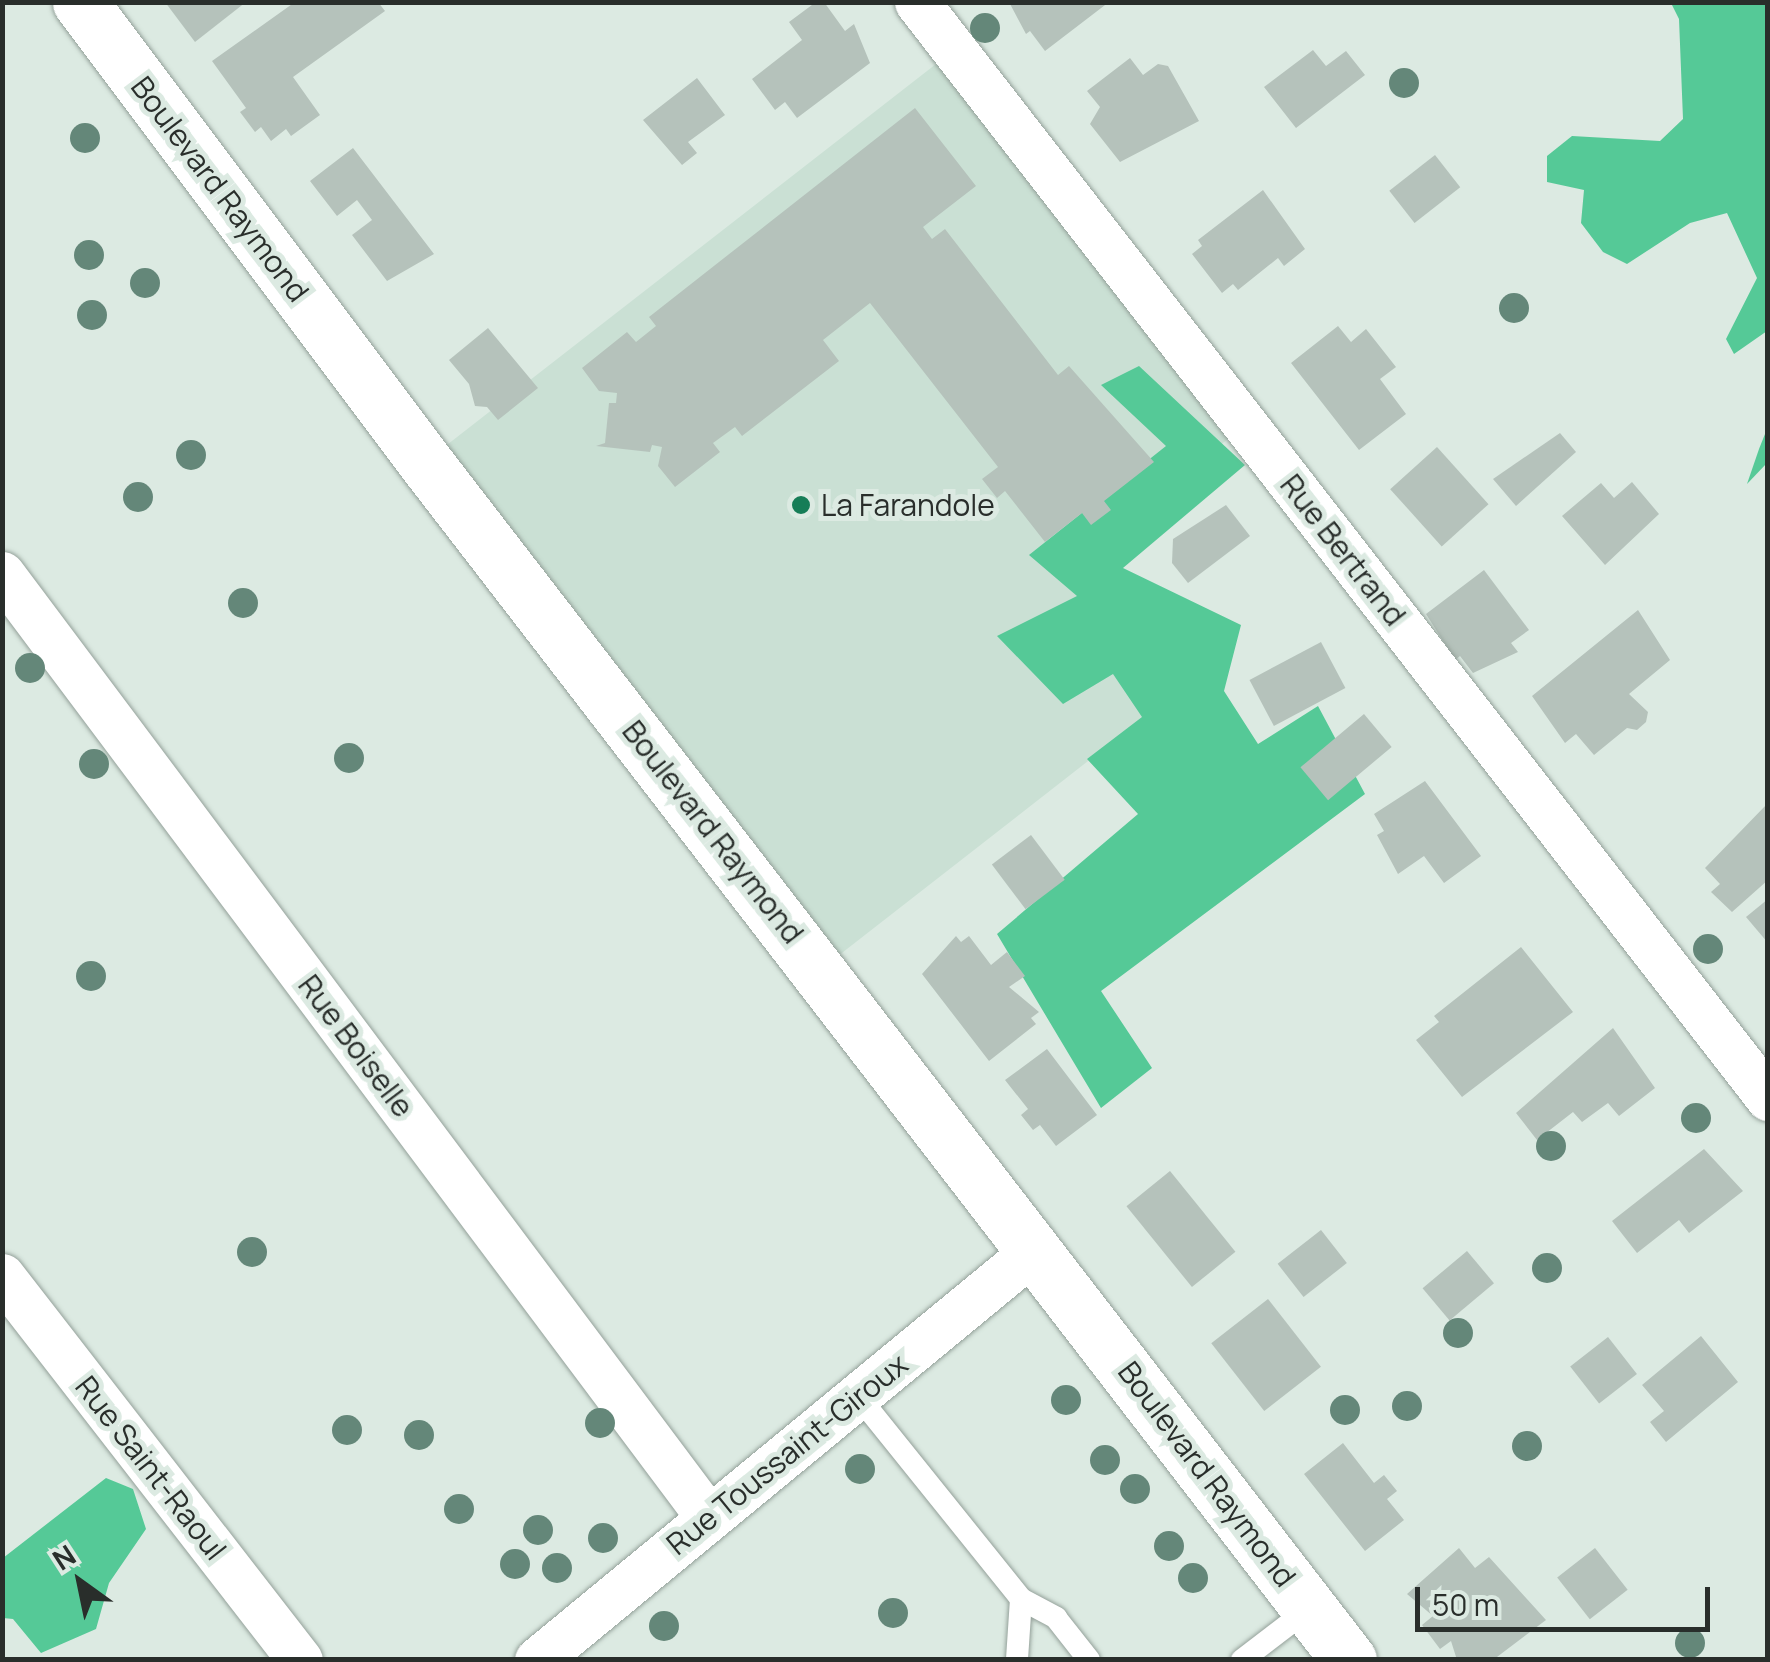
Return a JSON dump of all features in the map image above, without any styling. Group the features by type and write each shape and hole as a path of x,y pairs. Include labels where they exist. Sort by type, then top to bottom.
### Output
{"street":[{"name":"Boulevard Raymond","path":"80,2 425,462 1036,1249 1349,1660"},
{"name":"Rue Bertrand","path":"917,2 1768,1098"},
{"name":"Rue Boiselle","path":"2,574 709,1518"},
{"name":"Rue Toussaint-Giroux","path":"538,1660 1036,1249"},
{"name":"Rue Saint-Raoul","path":"2,1276 300,1660"}],"lane":[{"path":"858,1396 1021,1599 1056,1618 1089,1660"},
{"path":"1016,1660 1021,1599"},
{"path":"1242,1660 1310,1608"}],"shaded area":[{"name":"La Farandole","path":"954,50 1246,425 1089,547 1192,680 820,970 425,462"}],"green space":[{"path":"1671,3 1767,3 1767,331 1734,354 1726,339 1757,278 1727,213 1690,223 1627,264 1603,252 1581,223 1584,190 1547,182 1547,156 1572,136 1660,141 1683,119 1679,19"},
{"path":"1139,366 1245,465 1123,568 1241,625 1224,691 1258,744 1318,706 1365,794 1101,991 1152,1068 1101,1108 997,934 1138,814 1087,759 1142,717 1113,674 1063,704 997,636 1077,596 1029,555 1166,446 1101,385"},
{"path":"1767,429 1767,463 1747,484 1759,449"},
{"path":"106,1478 133,1489 146,1529 109,1583 96,1629 41,1653 13,1619 3,1618 3,1558"}],"building":[{"path":"165,2 246,2 195,42"},
{"path":"295,2 378,2 385,11 293,77 320,115 291,136 286,129 271,141 261,127 255,132 240,112 246,108 212,61"},
{"path":"816,2 824,2 845,31 854,24 870,63 797,118 785,102 775,110 752,79 802,40 789,22"},
{"path":"1009,2 1109,2 1045,51 1030,31 1026,34"},
{"path":"1313,50 1326,66 1346,51 1365,75 1296,128 1264,87"},
{"path":"1130,58 1143,75 1158,64 1168,66 1199,121 1120,162 1090,124 1100,107 1087,91"},
{"path":"697,78 725,115 688,142 697,153 682,165 643,120"},
{"path":"915,108 976,186 923,227 932,239 945,229 1058,375 1069,366 1154,462 1104,501 1111,510 1091,525 1082,513 1045,542 1005,491 997,498 982,479 998,467 870,303 823,340 839,361 742,436 735,427 713,443 720,452 675,487 658,466 662,447 652,445 650,452 596,446 605,443 609,403 616,403 617,393 599,391 582,368 627,332 636,342 656,326 649,317"},
{"path":"353,148 434,254 387,281 352,235 372,220 357,200 337,216 310,181"},
{"path":"1435,155 1460,187 1415,223 1389,191"},
{"path":"1263,190 1305,249 1284,266 1278,258 1238,290 1233,284 1222,293 1192,254 1202,246 1198,240"},
{"path":"1338,326 1351,342 1366,329 1396,367 1380,379 1406,414 1359,450 1291,363"},
{"path":"488,328 538,388 498,420 487,407 475,406 469,384 449,360"},
{"path":"1560,433 1576,452 1516,506 1493,479"},
{"path":"1437,447 1489,504 1442,546 1390,489"},
{"path":"1632,482 1659,514 1605,565 1562,516 1601,483 1614,498"},
{"path":"1226,505 1250,536 1188,583 1172,563 1173,539"},
{"path":"1484,570 1529,630 1511,643 1518,652 1473,673 1460,656 1455,660 1426,614"},
{"path":"1638,610 1670,660 1629,694 1648,712 1646,722 1637,730 1627,728 1594,755 1576,734 1565,743 1532,696"},
{"path":"1321,642 1345,688 1274,726 1249,680"},
{"path":"1364,714 1392,747 1328,800 1300,767"},
{"path":"1425,781 1481,856 1444,883 1424,856 1398,874 1377,835 1384,831 1374,814"},
{"path":"1768,803 1768,880 1732,912 1711,892 1720,884 1705,868"},
{"path":"1031,835 1065,880 1026,909 992,864"},
{"path":"1768,899 1768,943 1746,917"},
{"path":"956,936 961,942 969,936 991,965 1007,952 1025,976 1009,987 1039,1012 1031,1018 1036,1024 989,1061 922,974"},
{"path":"1521,947 1573,1012 1462,1097 1416,1040 1439,1022 1434,1016"},
{"path":"1613,1028 1655,1088 1619,1116 1608,1103 1582,1122 1573,1112 1537,1140 1516,1113"},
{"path":"1047,1049 1097,1115 1056,1146 1040,1125 1033,1130 1021,1115 1028,1109 1005,1080"},
{"path":"1704,1149 1743,1191 1689,1233 1679,1220 1637,1253 1612,1221"},
{"path":"1170,1171 1235,1252 1192,1287 1126,1206"},
{"path":"1321,1230 1347,1263 1304,1297 1278,1264"},
{"path":"1467,1251 1494,1283 1450,1320 1423,1288"},
{"path":"1268,1299 1321,1367 1264,1411 1211,1343"},
{"path":"1701,1336 1738,1382 1666,1442 1650,1422 1664,1411 1642,1385"},
{"path":"1608,1337 1637,1374 1599,1404 1570,1367"},
{"path":"1343,1443 1374,1483 1384,1475 1397,1491 1387,1499 1404,1520 1365,1551 1304,1474"},
{"path":"1459,1548 1475,1568 1489,1557 1546,1620 1493,1660 1457,1660 1451,1641 1440,1649 1422,1625 1433,1616 1407,1594"},
{"path":"1595,1548 1628,1590 1590,1619 1557,1578"}],"place":[{"name":"La Farandole","path":"801,505"}]}
